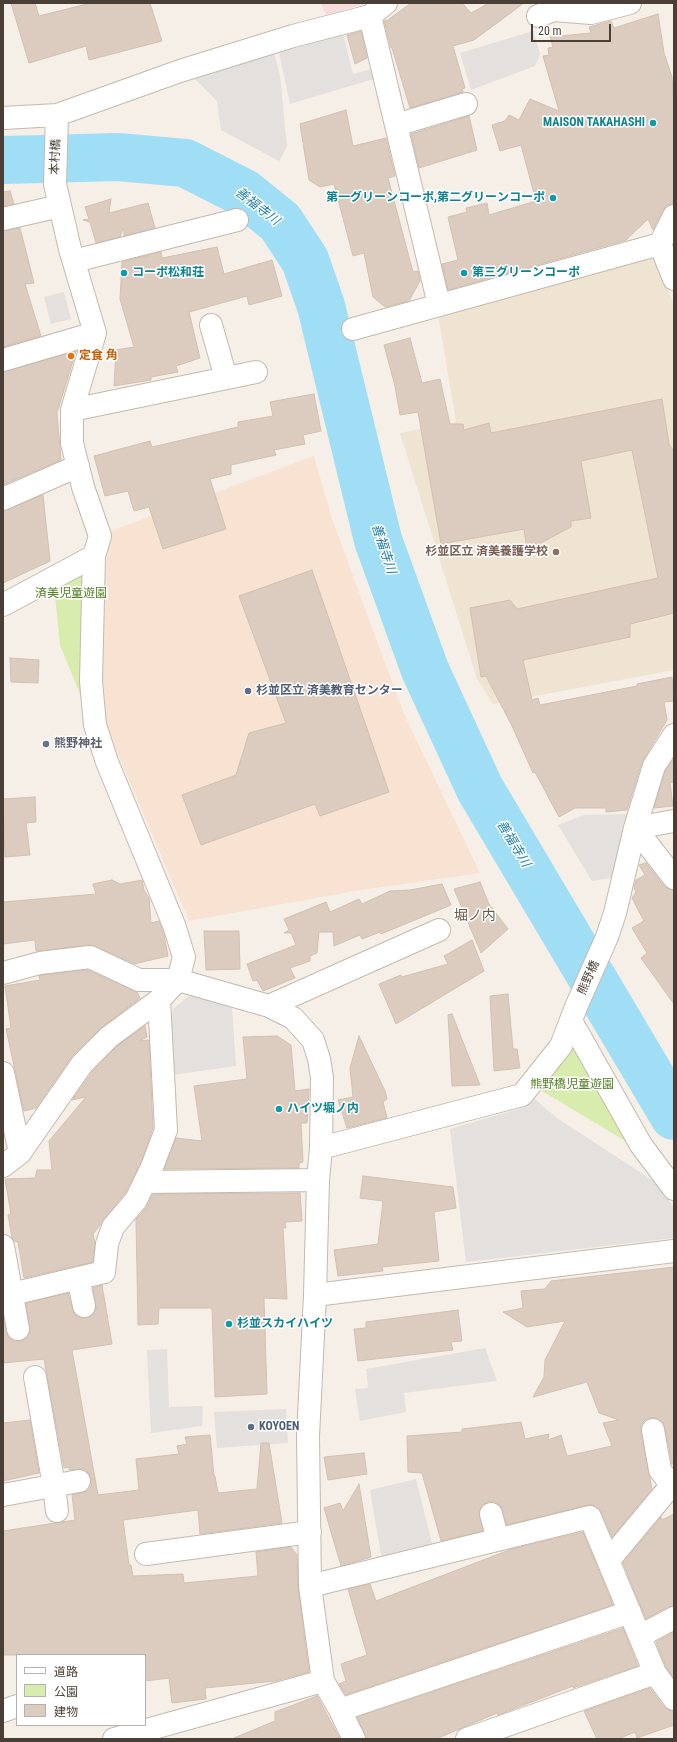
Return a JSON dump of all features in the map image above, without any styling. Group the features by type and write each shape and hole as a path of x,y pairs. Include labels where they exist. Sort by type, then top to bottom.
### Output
{"street":[{"path":"538,16 554,10 591,13 630,3"},
{"path":"3,118 57,123 180,71 378,10 396,125 439,305"},
{"path":"396,125 466,104"},
{"name":"本村橋","path":"57,123 55,184 74,261 95,333"},
{"path":"3,219 60,206"},
{"path":"353,329 660,244 674,216"},
{"path":"74,261 237,220"},
{"path":"660,244 674,279"},
{"path":"211,325 226,378"},
{"path":"3,360 95,333"},
{"path":"12,1159 82,1064 109,1037 159,1000 178,980 184,957 174,925 107,762 95,724 91,681 94,556 100,536 83,487 72,443 72,410 95,333"},
{"path":"72,410 256,372"},
{"path":"3,499 78,466"},
{"path":"3,605 94,556"},
{"name":"熊野橋","path":"321,1148 522,1095 561,1046 615,913 635,828 654,766 674,735"},
{"path":"674,821 635,828 674,878"},
{"path":"269,1006 439,930"},
{"path":"3,973 40,963 90,957 139,980 178,980 269,1006 293,1018 313,1040 319,1059 322,1078 321,1148 318,1180 315,1294 308,1436 310,1586 323,1681 340,1710 354,1739"},
{"path":"12,1294 104,1272 107,1244 113,1227 136,1200 166,1130 159,1000"},
{"path":"573,1014 641,1145 674,1189"},
{"path":"3,1072 12,1159"},
{"path":"145,1182 318,1180"},
{"path":"3,1246 18,1329"},
{"path":"315,1294 674,1251"},
{"path":"78,1278 84,1306"},
{"path":"35,1377 57,1510"},
{"path":"609,1560 673,1485 660,1470 653,1430"},
{"path":"3,1495 79,1481"},
{"path":"491,1514 498,1540"},
{"path":"310,1586 590,1517 655,1673 674,1699"},
{"path":"146,1554 310,1532"},
{"path":"340,1710 630,1612"},
{"path":"640,1636 674,1618"},
{"path":"467,1739 655,1673"},
{"path":"114,1739 323,1681"},
{"path":"3,1710 16,1706"}],"shaded area":[{"path":"321,3 368,3 326,15"},
{"path":"533,31 540,54 535,66 471,90 460,53"},
{"path":"343,34 353,74 374,68 377,78 290,104 279,53"},
{"path":"274,53 280,75 287,147 279,161 221,130 217,101 195,79"},
{"name":"杉並区立 済美養護学校","path":"653,254 674,305 674,670 493,704 477,679 400,433 456,422 438,314"},
{"path":"64,292 71,319 51,324 44,297"},
{"name":"杉並区立 済美教育センター","path":"314,456 332,519 404,714 480,873 361,890 189,921 109,733 97,669 105,570 111,531"},
{"path":"631,814 616,877 592,881 558,825 584,815"},
{"path":"190,995 232,1007 236,1066 172,1075 170,1023 173,1009"},
{"path":"535,1099 557,1118 658,1184 674,1208 674,1238 466,1262 450,1129 521,1108"},
{"path":"485,1348 497,1381 404,1393 406,1412 360,1421 355,1389 368,1388 366,1369"},
{"path":"167,1349 169,1407 203,1406 202,1426 151,1433 147,1350"},
{"name":"KOYOEN","path":"286,1409 288,1443 217,1448 214,1412"},
{"path":"416,1479 433,1547 382,1560 370,1490"}],"green space":[{"name":"済美児童遊園","path":"86,568 86,709 60,645 54,585"},
{"name":"熊野橋児童遊園","path":"574,1044 632,1145 542,1091"}],"building":[{"path":"11,3 35,3 39,16 91,3 150,3 162,41 89,60 86,46 29,63"},
{"path":"411,3 462,3 471,13 489,3 524,3 474,40 453,46 465,88 462,89 463,92 410,108 384,21 388,20"},
{"path":"658,14 664,53 672,77 674,107 673,204 667,205 663,210 653,230 648,219 626,240 448,290 442,264 458,260 448,217 467,212 466,208 487,203 489,215 536,201 521,145 500,151 492,125 505,121 509,115 519,120 530,99 559,111 543,56 549,55 548,48 553,47 550,37 591,33 589,27 611,21 614,28"},
{"path":"361,31 367,58 355,64 347,35"},
{"path":"346,110 353,146 386,138 395,176 388,178 413,272 418,271 420,281 409,301 385,307 373,297 364,253 353,256 334,184 320,187 309,180 300,124"},
{"path":"469,116 477,150 419,168 411,134"},
{"path":"10,191 14,204 3,206 3,192"},
{"path":"111,199 109,213 148,203 155,228 124,236 123,229 120,237 96,243 90,222 83,220 89,219 85,207"},
{"path":"20,228 34,283 25,284 41,336 3,347 3,231"},
{"path":"217,247 224,274 272,260 282,296 249,305 247,296 189,312 200,358 176,366 178,372 151,377 151,380 114,386 116,350 134,347 120,299 122,262 161,252 162,258"},
{"path":"410,338 422,383 440,379 450,424 463,424 464,430 489,423 491,433 662,399 669,444 674,452 674,613 630,624 630,637 523,660 532,700 538,698 540,705 637,686 637,684 672,677 674,701 664,702 667,720 642,762 627,810 606,812 606,808 575,808 559,817 535,772 533,773 512,726 486,676 481,677 470,608 510,600 517,609 658,578 632,450 581,461 591,518 571,521 571,527 527,550 524,529 441,544 418,412 400,415 395,386 384,345"},
{"path":"76,351 57,413 61,460 3,485 3,372"},
{"path":"314,394 321,431 303,435 305,444 274,450 276,455 231,465 231,474 210,479 226,529 163,549 149,507 134,511 128,491 105,496 94,456 150,441 152,447 238,427 238,422 273,416 270,402"},
{"path":"43,495 50,561 3,583 3,511"},
{"path":"312,570 389,792 320,816 315,804 201,845 182,795 236,775 249,733 286,723 239,596"},
{"path":"10,658 39,660 38,683 11,682"},
{"path":"673,760 674,782 670,783 673,806 654,808 665,771"},
{"path":"35,797 36,822 26,823 30,855 5,857 3,799"},
{"path":"646,863 664,886 674,890 674,1004 641,958 647,953 632,928 644,921 632,898 636,892 634,888 636,880 645,875 639,865"},
{"path":"112,880 120,884 142,880 144,890 149,898 151,923 159,921 164,935 168,956 134,964 95,946 89,945 36,951 35,940 3,944 3,902 96,894 93,884"},
{"path":"480,882 489,904 508,929 481,953 454,889"},
{"path":"442,884 451,905 381,934 380,932 362,939 360,935 334,946 333,932 319,932 317,953 310,956 310,961 290,968 295,978 263,991 257,980 253,981 247,964 296,945 291,933 284,933 289,930 284,919 326,902 330,912 359,899 362,904 390,891 410,890"},
{"path":"204,931 239,931 240,969 206,970"},
{"path":"472,940 484,971 396,1024 379,984 401,975 402,977 448,964 444,956"},
{"path":"88,970 137,992 140,998 102,1027 73,1055 36,1108 24,1111 6,1029 11,1028 5,986 40,980 39,976 42,975"},
{"path":"508,994 513,1049 517,1049 520,1068 494,1071 490,996"},
{"path":"452,1014 480,1085 452,1086 448,1015"},
{"path":"145,1026 147,1037 139,1041 148,1040 149,1042 153,1128 141,1162 125,1193 93,1234 95,1243 93,1262 24,1278 18,1242 14,1241 12,1238 8,1215 11,1214 5,1179 35,1178 37,1170 52,1170 49,1141 86,1097 72,1100 92,1072 117,1046"},
{"path":"277,1036 291,1045 295,1091 309,1089 307,1123 301,1123 303,1162 299,1163 299,1168 164,1169 176,1138 202,1141 194,1086 247,1079 243,1037"},
{"path":"359,1036 385,1091 387,1099 383,1102 387,1118 347,1128 338,1100 353,1097 350,1068"},
{"path":"363,1176 453,1187 456,1208 434,1212 439,1261 382,1267 383,1271 338,1276 334,1250 378,1244 383,1201 360,1198"},
{"path":"300,1193 302,1221 285,1222 286,1228 283,1228 287,1299 264,1298 267,1394 215,1397 212,1308 159,1308 158,1324 138,1325 136,1219 146,1208 153,1194"},
{"path":"674,1267 674,1464 672,1464 663,1422 657,1418 645,1420 641,1425 641,1432 652,1489 612,1537 601,1512 593,1505 587,1505 507,1525 500,1505 495,1502 488,1502 482,1505 479,1511 483,1531 441,1541 422,1473 408,1472 407,1436 462,1432 462,1429 521,1422 525,1439 549,1434 548,1440 561,1435 567,1456 612,1446 603,1423 619,1420 599,1413 587,1382 533,1397 544,1377 545,1360 565,1321 527,1327 503,1312 523,1308 521,1291 545,1289 551,1281"},
{"path":"102,1285 112,1344 72,1350 98,1495 139,1490 136,1459 179,1454 177,1446 187,1444 185,1437 210,1435 214,1476 218,1493 257,1489 261,1443 269,1443 282,1523 200,1534 198,1510 123,1520 129,1565 131,1565 133,1576 183,1574 184,1583 258,1576 256,1552 291,1547 297,1555 298,1588 309,1672 275,1681 205,1688 206,1699 172,1703 169,1678 146,1681 146,1654 3,1655 3,1531 75,1520 72,1495 87,1491 91,1486 91,1479 89,1473 84,1469 69,1470 69,1467 64,1468 44,1359 3,1363 3,1316 8,1337 14,1341 21,1341 30,1333 26,1303 68,1293 74,1314 81,1318 87,1318 93,1315 96,1309 93,1288"},
{"path":"458,1310 462,1341 451,1342 453,1350 358,1361 354,1329 366,1328 366,1322"},
{"path":"30,1420 39,1473 3,1481 3,1423"},
{"path":"364,1453 367,1474 328,1480 324,1457"},
{"path":"359,1484 371,1557 341,1566 324,1508 340,1503 343,1511"},
{"path":"674,1514 674,1606 668,1607 646,1619 623,1563 661,1517 662,1520"},
{"path":"583,1532 613,1605 346,1695 339,1684 346,1681 341,1664 367,1655 348,1589 370,1584 376,1601 512,1549"},
{"path":"623,1628 638,1666 573,1688 573,1686 498,1715 497,1713 436,1739 366,1739 357,1717"},
{"path":"674,1632 674,1678 666,1667 656,1642"},
{"path":"650,1688 664,1707 674,1711 674,1725 637,1738 635,1732 618,1739 597,1739 584,1711"},
{"path":"317,1696 340,1739 234,1738 275,1721 275,1712"}],"waterway":[{"name":"善福寺川","path":"3,160 118,157 185,163 244,193 280,222 305,260 321,306 378,540 425,670 480,789 674,1116"}],"place":[{"name":"MAISON TAKAHASHI","path":"653,123"},
{"name":"第一グリーンコーポ,第二グリーンコーポ","path":"553,198"},
{"name":"コーポ松和荘","path":"124,273"},
{"name":"第三グリーンコーポ","path":"464,273"},
{"name":"定食 角","path":"71,356"},
{"name":"杉並区立 済美養護学校","path":"556,552"},
{"name":"杉並区立 済美教育センター","path":"248,691"},
{"name":"熊野神社","path":"46,744"},
{"name":"ハイツ堀ノ内","path":"279,1109"},
{"name":"杉並スカイハイツ","path":"229,1324"},
{"name":"KOYOEN","path":"251,1427"}],"district":[{"name":"堀ノ内","path":"475,916"}]}
